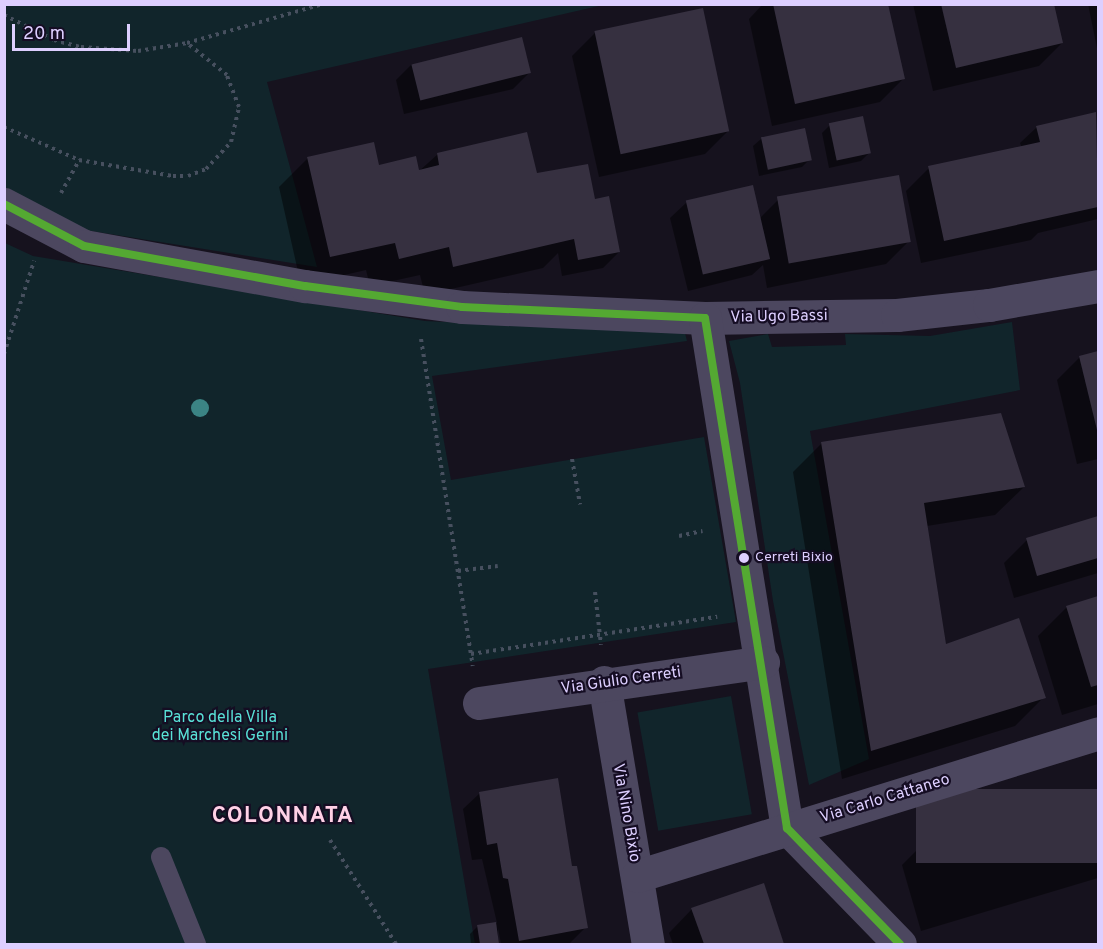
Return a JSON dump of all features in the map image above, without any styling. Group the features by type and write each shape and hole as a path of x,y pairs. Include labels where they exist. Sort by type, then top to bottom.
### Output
{"street":[{"name":"Via Ugo Bassi","path":"4,204 84,246 177,265 395,300 705,318 897,315 989,305 1098,286"},
{"path":"705,318 788,828 900,945"},
{"name":"Via Giulio Cerreti","path":"479,703 604,682 762,662"},
{"name":"Via Nino Bixio","path":"604,682 648,945"},
{"name":"Via Carlo Cattaneo","path":"637,876 1098,733"}],"lane":[{"path":"160,857 196,945"}],"path":[{"path":"4,15 54,40 81,47 121,52 188,43 323,4"},
{"path":"4,127 79,160 189,176 206,169 220,157 238,125 237,94 227,75 188,43"},
{"path":"4,354 44,226 79,160"},
{"path":"420,332 479,703"},
{"path":"572,459 580,504"},
{"path":"458,571 498,566"},
{"path":"595,592 604,682"},
{"path":"471,654 727,616"},
{"path":"330,840 396,945"}],"green space":[{"path":"5,5 603,5 267,82 317,267 85,230 5,188"},
{"name":"Parco della Villa dei Marchesi Gerini","path":"5,243 33,256 425,321 685,333 687,341 432,376 451,480 704,437 736,622 428,669 475,944 5,944"},
{"path":"1012,322 1020,390 810,431 869,759 809,785 773,601 740,383 729,341 768,334 772,347 846,345 845,334 930,336"},
{"path":"731,696 752,814 658,831 637,712"}],"building":[{"path":"773,4 888,4 905,79 795,104"},
{"path":"941,4 1054,4 1063,43 956,68"},
{"path":"703,8 729,131 621,154 594,31"},
{"path":"522,37 531,73 420,100 411,65"},
{"path":"1096,112 1098,207 944,241 928,166 1040,142 1036,126"},
{"path":"863,116 871,153 837,160 829,123"},
{"path":"805,128 812,160 768,170 761,137"},
{"path":"527,132 537,173 588,164 595,199 609,196 620,252 578,260 574,239 453,267 449,247 399,259 395,243 330,257 307,157 374,142 379,165 416,156 419,170 439,165 437,153"},
{"path":"899,175 911,242 789,263 777,197"},
{"path":"753,185 770,259 703,275 686,201"},
{"path":"1098,351 1098,434 1079,356"},
{"path":"1001,413 1025,487 924,503 946,644 1019,618 1046,698 871,751 821,442"},
{"path":"1098,516 1098,558 1037,576 1026,538"},
{"path":"1098,596 1098,685 1091,687 1066,606"},
{"path":"558,778 572,866 577,866 588,928 519,941 508,879 503,878 497,843 487,845 479,792"},
{"path":"916,789 1098,789 1098,863 916,863"},
{"path":"764,883 784,944 704,944 691,908"},
{"path":"496,922 499,944 480,944 477,925"}],"transit line":[{"path":"4,204 84,246 305,286 462,307 705,318 787,828 900,944"}],"place":[{"name":"Cerreti Bixio","path":"744,558"}],"district":[{"name":"COLONNATA","path":"283,817"}]}
